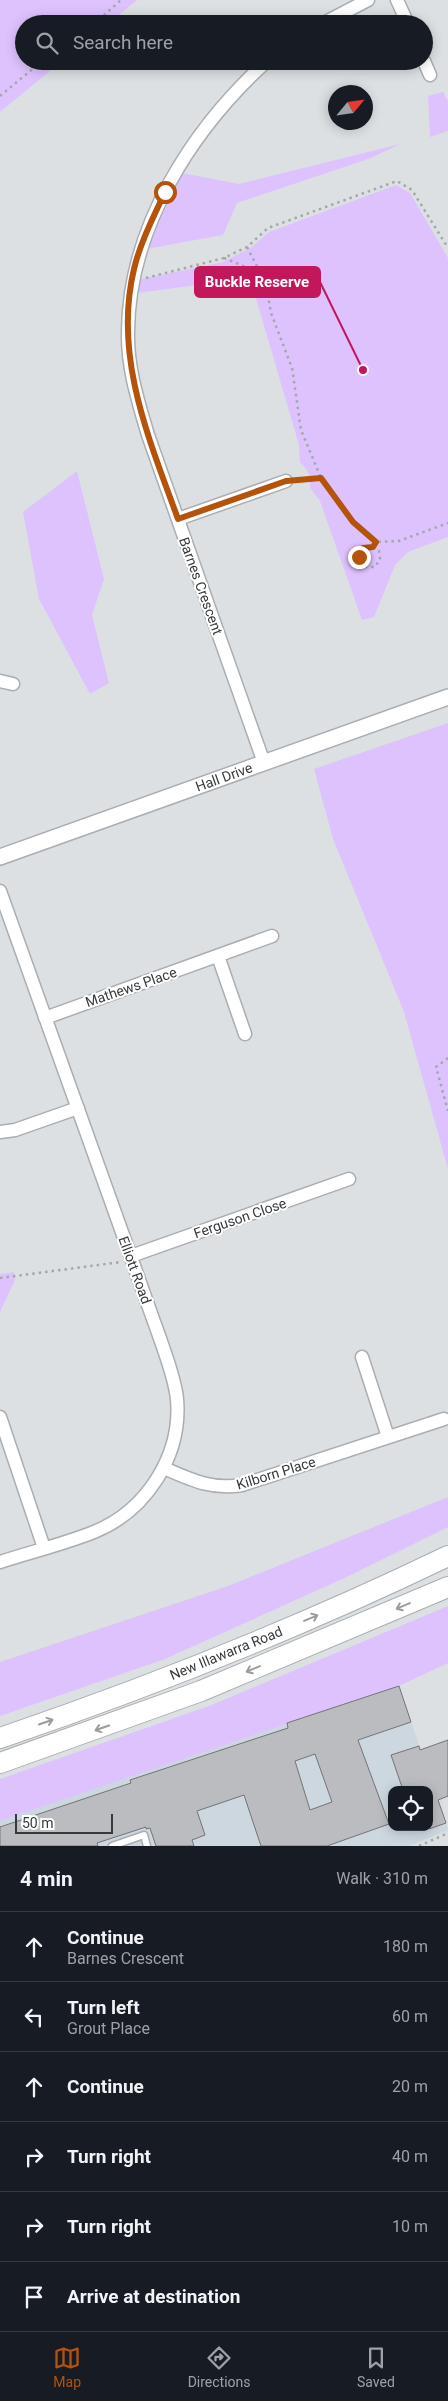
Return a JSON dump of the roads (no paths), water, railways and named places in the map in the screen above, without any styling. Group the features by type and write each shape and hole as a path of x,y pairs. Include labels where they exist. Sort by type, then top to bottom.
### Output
{"highway":[{"name":"New Illawarra Road","path":"0,1738 212,1660 395,1582 448,1556"},
{"name":"New Illawarra Road","path":"0,1763 201,1691 448,1587"}],"street":[{"path":"339,15 368,0"},
{"path":"397,0 404,15"},
{"name":"Barnes Crescent","path":"258,70 236,92 213,120 165,192 148,229 134,268 128,332 134,387 178,519 264,763"},
{"path":"428,70 430,75"},
{"path":"178,519 286,481"},
{"path":"0,681 13,684"},
{"name":"Hall Drive","path":"0,857 448,697"},
{"name":"Elliott Road","path":"0,891 174,1381 177,1421 164,1468 139,1502 110,1524 95,1532 0,1562"},
{"name":"Mathews Place","path":"45,1018 272,936"},
{"path":"218,956 245,1034"},
{"path":"0,1132 15,1130 78,1108"},
{"name":"Ferguson Close","path":"131,1258 348,1179"},
{"path":"362,1357 388,1437"},
{"path":"0,1417 44,1548"},
{"name":"Kilborn Place","path":"164,1468 200,1484 228,1487 257,1482 444,1419"}],"lane":[{"path":"112,1846 144,1835 147,1846"}],"place":[{"name":"Buckle Reserve","path":"363,370"}]}
